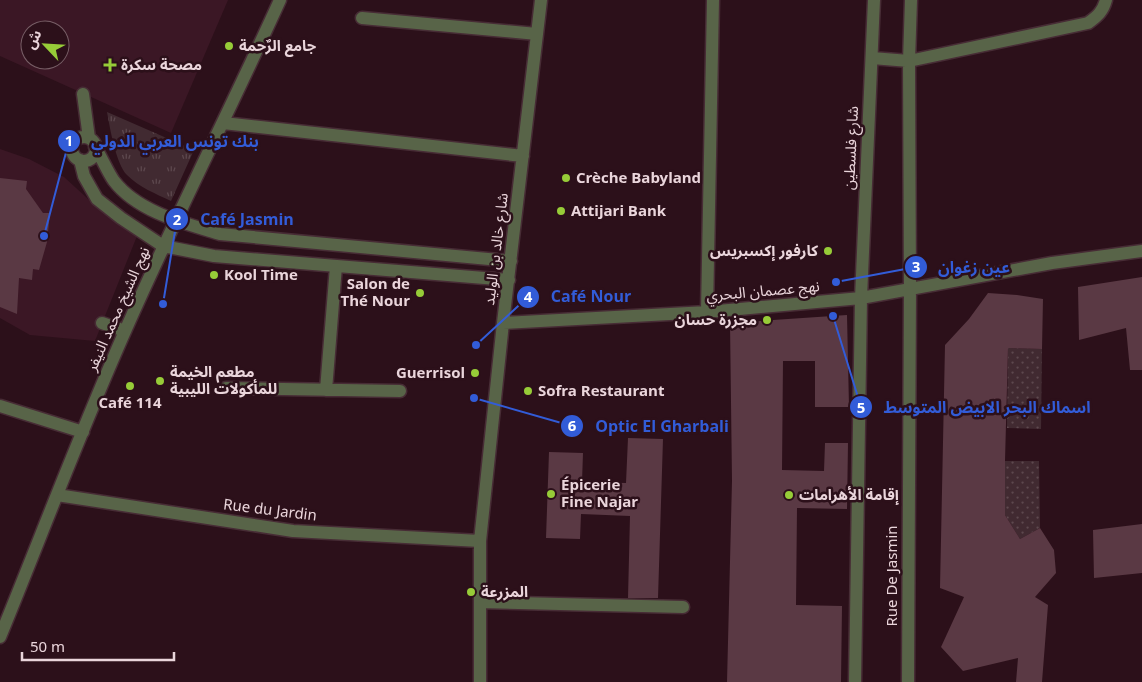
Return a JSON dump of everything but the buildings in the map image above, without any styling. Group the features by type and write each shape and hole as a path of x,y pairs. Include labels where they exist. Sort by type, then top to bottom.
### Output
{"street":[{"name":"نهج الشيخ محمد النيفر","path":"0,637 125,331 175,220 223,123 280,0"},
{"name":"شارع خالد بن الوليد","path":"480,682 480,541 503,323 541,0"},
{"path":"708,312 713,0"},
{"name":"شارع فلسطين","path":"861,298 874,0"},
{"path":"910,289 909,61 911,0"},
{"path":"872,58 909,61 1088,23 1098,16 1104,8 1106,0"},
{"path":"362,18 537,34"},
{"path":"83,94 92,143 91,158 88,160 76,158 72,151 73,143 79,138 86,137 92,143 114,181 140,204 175,220 220,234 511,262"},
{"path":"223,123 523,156"},
{"path":"80,160 84,176 97,199 121,218 163,246 214,256 509,280"},
{"name":"نهج عصمان البحري","path":"503,323 708,312 861,298 1052,263 1142,251"},
{"path":"326,390 336,266"},
{"name":"Rue De Jasmin","path":"908,682 910,289"},
{"path":"855,682 861,298"},
{"path":"102,322 125,331"},
{"path":"226,388 400,391"},
{"path":"0,406 83,432"},
{"name":"Rue du Jardin","path":"57,494 294,531 480,541"},
{"path":"480,602 683,607"}],"shaded area":[{"name":"مصحة سكرة","path":"0,0 228,0 171,133 31,70 70,70 70,20 20,20 20,65 0,56"},
{"path":"0,149 29,159 64,177 99,209 137,236 95,341 30,335 0,318"}],"green space":[{"path":"107,112 194,150 171,201 137,183 123,170 114,145"},
{"path":"1008,348 1042,349 1041,429 1007,428"},
{"path":"1005,461 1039,461 1040,528 1020,539 1005,515"}],"place":[{"name":"جامع الرٌحمة","path":"229,46"},
{"name":"مصحة سكرة","path":"110,65"},
{"name":"Crèche Babyland","path":"566,178"},
{"name":"Attijari Bank","path":"561,211"},
{"name":"بنك تونس العربي الدولي","path":"44,236"},
{"name":"كارفور إكسبريس","path":"828,251"},
{"name":"Kool Time","path":"214,275"},
{"name":"عين زغوان","path":"836,282"},
{"name":"Salon de Thé Nour","path":"420,293"},
{"name":"Café Jasmin","path":"163,304"},
{"name":"اسماك البحر الابيض المتوسط","path":"833,316"},
{"name":"مجزرة حسان","path":"767,320"},
{"name":"Café Nour","path":"476,345"},
{"name":"Guerrisol","path":"475,373"},
{"name":"مطعم الخيمة للمأكولات الليبية","path":"160,381"},
{"name":"Café 114","path":"130,386"},
{"name":"Sofra Restaurant","path":"528,391"},
{"name":"Optic El Gharbali","path":"474,398"},
{"name":"Épicerie Fine Najar","path":"551,494"},
{"name":"إقامة الأهرامات","path":"789,495"},
{"name":"المزرعة","path":"471,592"}]}
